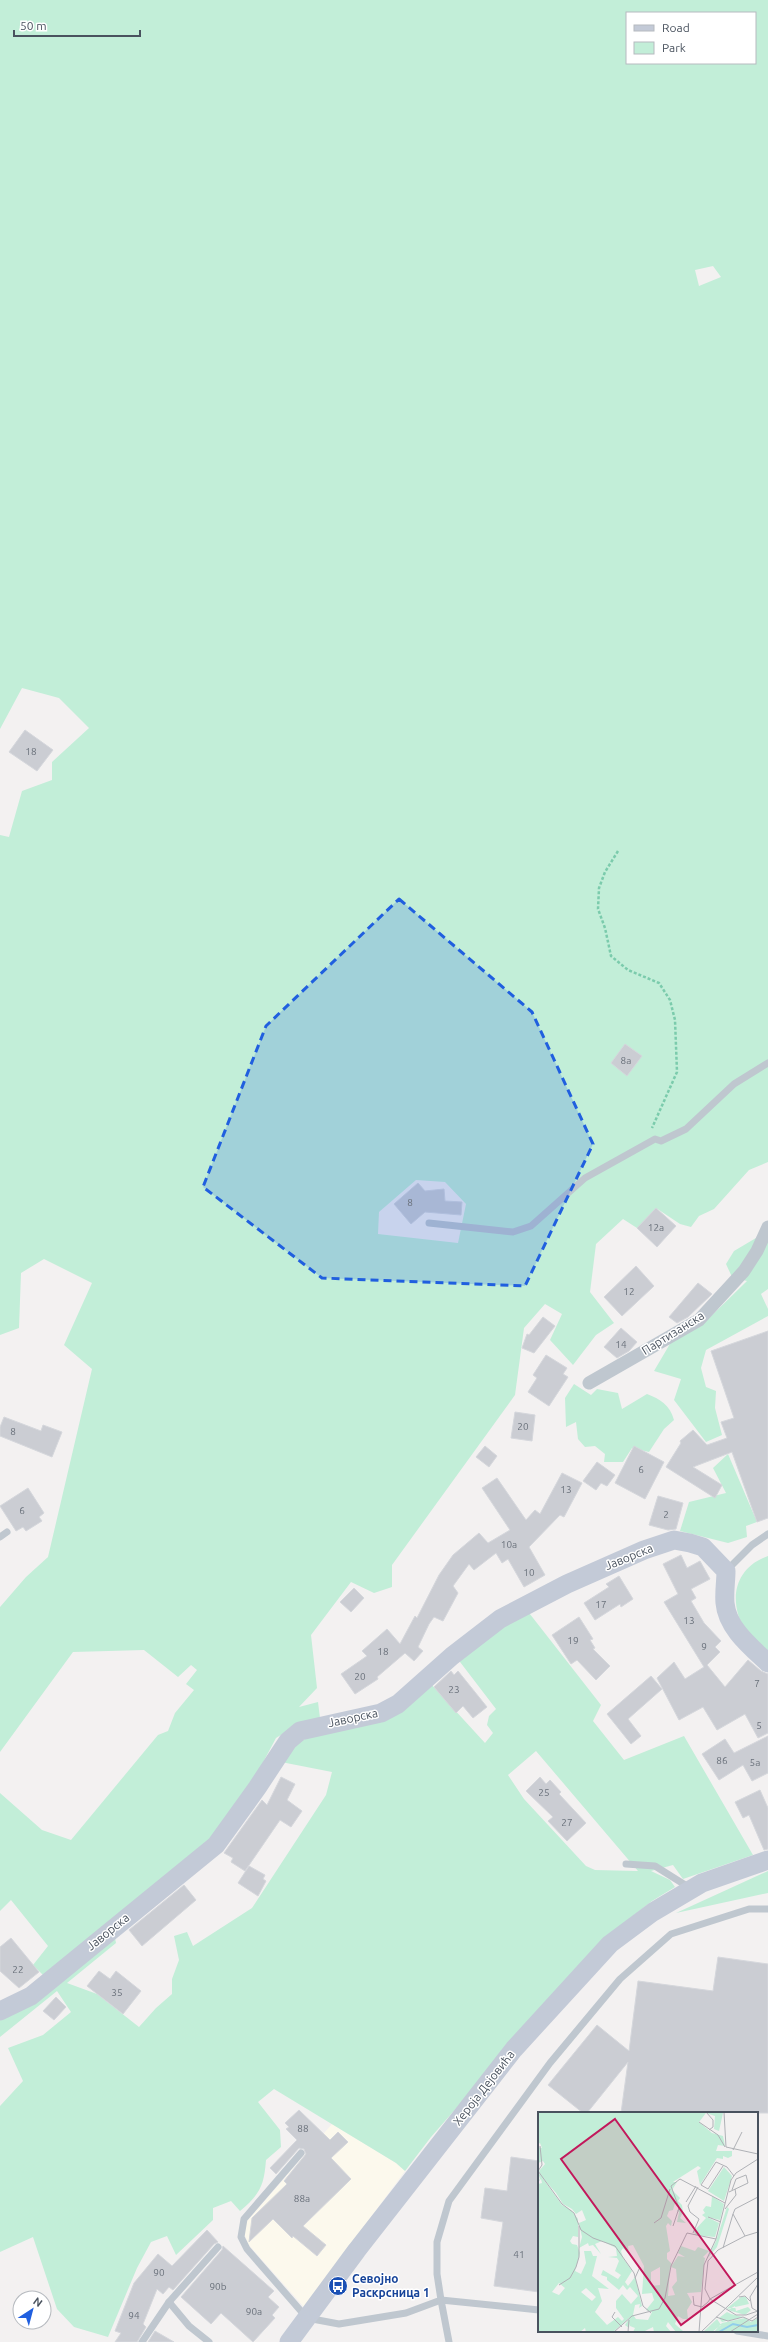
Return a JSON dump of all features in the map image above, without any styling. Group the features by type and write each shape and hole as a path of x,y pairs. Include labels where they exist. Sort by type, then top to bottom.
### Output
{"street":[{"name":"Партизанска","path":"589,1383 699,1320 744,1271 757,1251 768,1226"},
{"name":"Јаворска","path":"0,2011 32,1996 216,1845 257,1788 288,1741 300,1731 316,1726 381,1712 398,1704 452,1656 500,1619 567,1584 644,1550 674,1540 690,1543 703,1547 726,1571"},
{"path":"726,1571 725,1603 729,1616 746,1641 768,1663"},
{"name":"Хероја Дејовића","path":"289,2342 357,2250 514,2049 610,1944 653,1912 702,1883 768,1860"}],"lane":[{"path":"429,1223 513,1232 531,1226 585,1178 655,1139 661,1141 686,1129 734,1084 768,1063"},
{"path":"0,1537 7,1532"},
{"path":"726,1571 752,1544 768,1534"},
{"path":"626,1864 656,1866 692,1889"},
{"path":"449,2342 437,2274 437,2242 449,2201 550,2064 620,1979 671,1934 749,1909 768,1909"},
{"path":"301,2153 244,2220 241,2237 247,2249 307,2318 339,2324 406,2313 441,2300 538,2310"},
{"path":"142,2342 169,2302 218,2247"},
{"path":"169,2302 189,2326 209,2342"},
{"path":"743,2332 768,2336"}],"path":[{"path":"618,851 604,872 599,888 598,909 611,956 628,970 659,982 670,1000 675,1020 677,1072 654,1122 651,1133 655,1139"}],"highlighted area":[{"path":"399,899 532,1012 593,1144 525,1286 322,1278 203,1187 266,1026"}],"shaded area":[{"path":"332,2124 396,2163 405,2171 304,2307 248,2244 242,2227"}],"green space":[{"path":"0,0 768,0 768,1162 749,1170 714,1209 699,1216 691,1227 680,1224 656,1208 637,1228 623,1219 596,1244 590,1292 614,1323 596,1335 573,1365 550,1340 562,1314 545,1304 524,1328 515,1395 392,1565 392,1587 374,1593 351,1582 311,1635 317,1688 299,1707 318,1702 320,1718 295,1726 276,1738 259,1770 219,1832 114,1933 116,1943 67,1983 97,1994 139,2027 156,2008 172,1994 172,1979 179,1960 174,1936 187,1932 193,1946 252,1908 326,1795 332,1772 281,1762 296,1743 431,1684 485,1743 493,1733 487,1725 489,1716 496,1709 457,1658 526,1609 601,1705 593,1721 624,1760 684,1736 753,1855 683,1879 673,1865 651,1871 670,1880 675,1887 652,1901 605,1938 431,2137 405,2171 396,2163 274,2089 258,2102 280,2130 281,2147 266,2160 264,2177 260,2189 252,2200 240,2211 231,2201 213,2208 213,2220 176,2255 167,2236 151,2242 137,2268 108,2337 74,2327 57,2309 52,2290 51,2290 33,2237 0,2252 0,2106 23,2081 8,2048 43,2035 71,2012 57,1991 0,2037 0,2016 44,1976 33,1965 48,1946 11,1900 0,1911 0,1793 42,1830 71,1840 158,1735 168,1731 175,1713 194,1690 186,1684 197,1670 191,1665 178,1677 144,1650 73,1652 0,1752 0,1607 26,1577 48,1557 92,1369 64,1345 92,1283 44,1259 21,1273 19,1328 0,1335 0,835 9,837 22,791 52,780 52,762 89,728 59,698 22,688 0,729","holes":["713,266 721,277 699,286 695,270","416,1180 445,1182 466,1204 458,1243 378,1234 379,1212","536,1751 638,1871 595,1870 586,1866 524,1799 508,1775"]},
{"path":"768,1231 768,1289 761,1294 768,1309 768,1316 706,1350 701,1368 706,1387 716,1391 715,1408 722,1435 706,1442 674,1400 681,1379 654,1371 674,1337 701,1326 747,1281 732,1277 726,1264 734,1251"},
{"path":"574,1384 591,1395 597,1389 618,1393 622,1409 647,1394 664,1403 670,1410 674,1420 664,1429 649,1452 632,1448 623,1462 604,1462 605,1454 595,1446 585,1447 578,1439 576,1422 566,1427 565,1398"},
{"path":"728,1454 757,1522 746,1526 747,1537 728,1543 680,1531 689,1502 726,1493 713,1468"},
{"path":"768,1556 768,1652 745,1630 737,1608 736,1597 737,1587 741,1577 757,1561"},
{"path":"768,1871 768,1893 676,1913"}],"building":[{"path":"25,730 53,750 37,771 9,752"},
{"path":"625,1044 642,1056 627,1076 611,1063"},
{"path":"418,1183 425,1191 444,1189 445,1201 462,1202 461,1215 425,1212 411,1224 394,1204"},
{"path":"656,1208 676,1226 657,1247 637,1228"},
{"path":"636,1266 654,1286 622,1316 604,1297"},
{"path":"698,1283 712,1294 688,1317 677,1323 669,1317"},
{"path":"543,1317 555,1326 534,1353 522,1348 527,1334 529,1335"},
{"path":"621,1328 637,1342 629,1351 617,1358 604,1347"},
{"path":"768,1331 768,1518 757,1522 732,1452 693,1467 722,1485 715,1498 666,1467 681,1443 680,1441 693,1430 707,1445 727,1438 721,1422 734,1418 711,1351"},
{"path":"546,1355 567,1368 563,1374 568,1377 549,1406 528,1392 537,1378 533,1375"},
{"path":"515,1412 535,1415 532,1441 511,1438"},
{"path":"4,1417 41,1431 43,1425 62,1432 52,1457 0,1436 0,1427"},
{"path":"485,1446 497,1456 489,1467 476,1457"},
{"path":"634,1446 664,1462 645,1499 615,1483"},
{"path":"597,1462 615,1475 607,1486 601,1483 596,1490 583,1481"},
{"path":"562,1473 582,1483 564,1517 560,1515 529,1547 545,1575 524,1587 508,1559 502,1563 496,1553 474,1570 469,1564 453,1586 458,1593 443,1621 434,1617 429,1624 418,1647 423,1651 414,1661 405,1653 377,1677 378,1679 355,1694 341,1674 367,1656 362,1651 387,1629 400,1644 415,1616 417,1618 439,1575 453,1555 479,1533 488,1543 510,1530 482,1488 497,1478 526,1520 535,1510 540,1514"},
{"path":"28,1488 44,1513 39,1517 42,1521 26,1531 23,1527 16,1531 0,1506"},
{"path":"658,1496 683,1503 676,1529 668,1530 649,1525"},
{"path":"681,1555 687,1568 700,1561 710,1579 691,1589 696,1598 691,1601 704,1623 721,1641 715,1647 720,1652 707,1665 725,1687 748,1660 761,1671 768,1674 768,1733 758,1738 745,1714 717,1730 703,1707 679,1720 657,1678 674,1662 685,1679 704,1667 664,1602 678,1594 663,1564"},
{"path":"619,1576 633,1599 621,1607 620,1604 595,1620 584,1603 609,1587 606,1584"},
{"path":"354,1588 364,1598 351,1612 340,1602"},
{"path":"579,1617 593,1639 590,1640 595,1648 593,1649 610,1666 596,1680 577,1660 571,1664 552,1635"},
{"path":"451,1671 454,1675 458,1671 487,1707 473,1718 463,1706 456,1713 434,1687"},
{"path":"651,1676 662,1689 628,1719 641,1736 631,1744 607,1714"},
{"path":"768,1736 768,1773 752,1781 743,1765 719,1780 702,1754 725,1739 734,1753"},
{"path":"281,1777 295,1784 287,1800 302,1811 291,1827 280,1820 245,1871 231,1862 233,1858 224,1853 262,1800 267,1805"},
{"path":"540,1777 546,1784 550,1780 561,1792 559,1794 586,1823 567,1841 548,1821 553,1817 526,1791"},
{"path":"760,1790 768,1808 768,1849 764,1850 749,1815 743,1818 735,1802"},
{"path":"249,1866 265,1875 263,1879 266,1881 258,1896 238,1883"},
{"path":"184,1885 196,1900 142,1946 129,1930"},
{"path":"11,1938 39,1972 19,1988 0,1971 0,1947"},
{"path":"718,1957 768,1964 768,2113 621,2112 628,2062 588,2112 582,2112 548,2085 597,2025 629,2051 638,1981 713,1991"},
{"path":"99,1971 110,1979 116,1971 141,1991 123,2014 87,1986"},
{"path":"56,1997 66,2007 54,2020 43,2011"},
{"path":"299,2110 330,2140 338,2132 348,2142 331,2158 351,2179 303,2226 326,2245 317,2256 293,2236 292,2238 273,2219 249,2242 252,2218 287,2184 284,2181 306,2154 304,2149 299,2148 276,2174 270,2168 297,2140 286,2129 289,2127 285,2123"},
{"path":"511,2157 538,2161 538,2292 494,2286 503,2222 481,2218 485,2188 507,2191"},
{"path":"207,2230 218,2242 214,2244 173,2290 169,2287 163,2294 157,2289 143,2324 146,2327 137,2342 115,2342 121,2333 115,2331 134,2283 158,2254 172,2266"},
{"path":"223,2246 274,2291 268,2297 279,2307 272,2315 275,2318 253,2342 221,2313 211,2324 181,2297 222,2250"},
{"path":"155,2331 174,2342 148,2342"}],"place":[{"name":"Севојно Раскрсница 1","path":"338,2286"}]}
